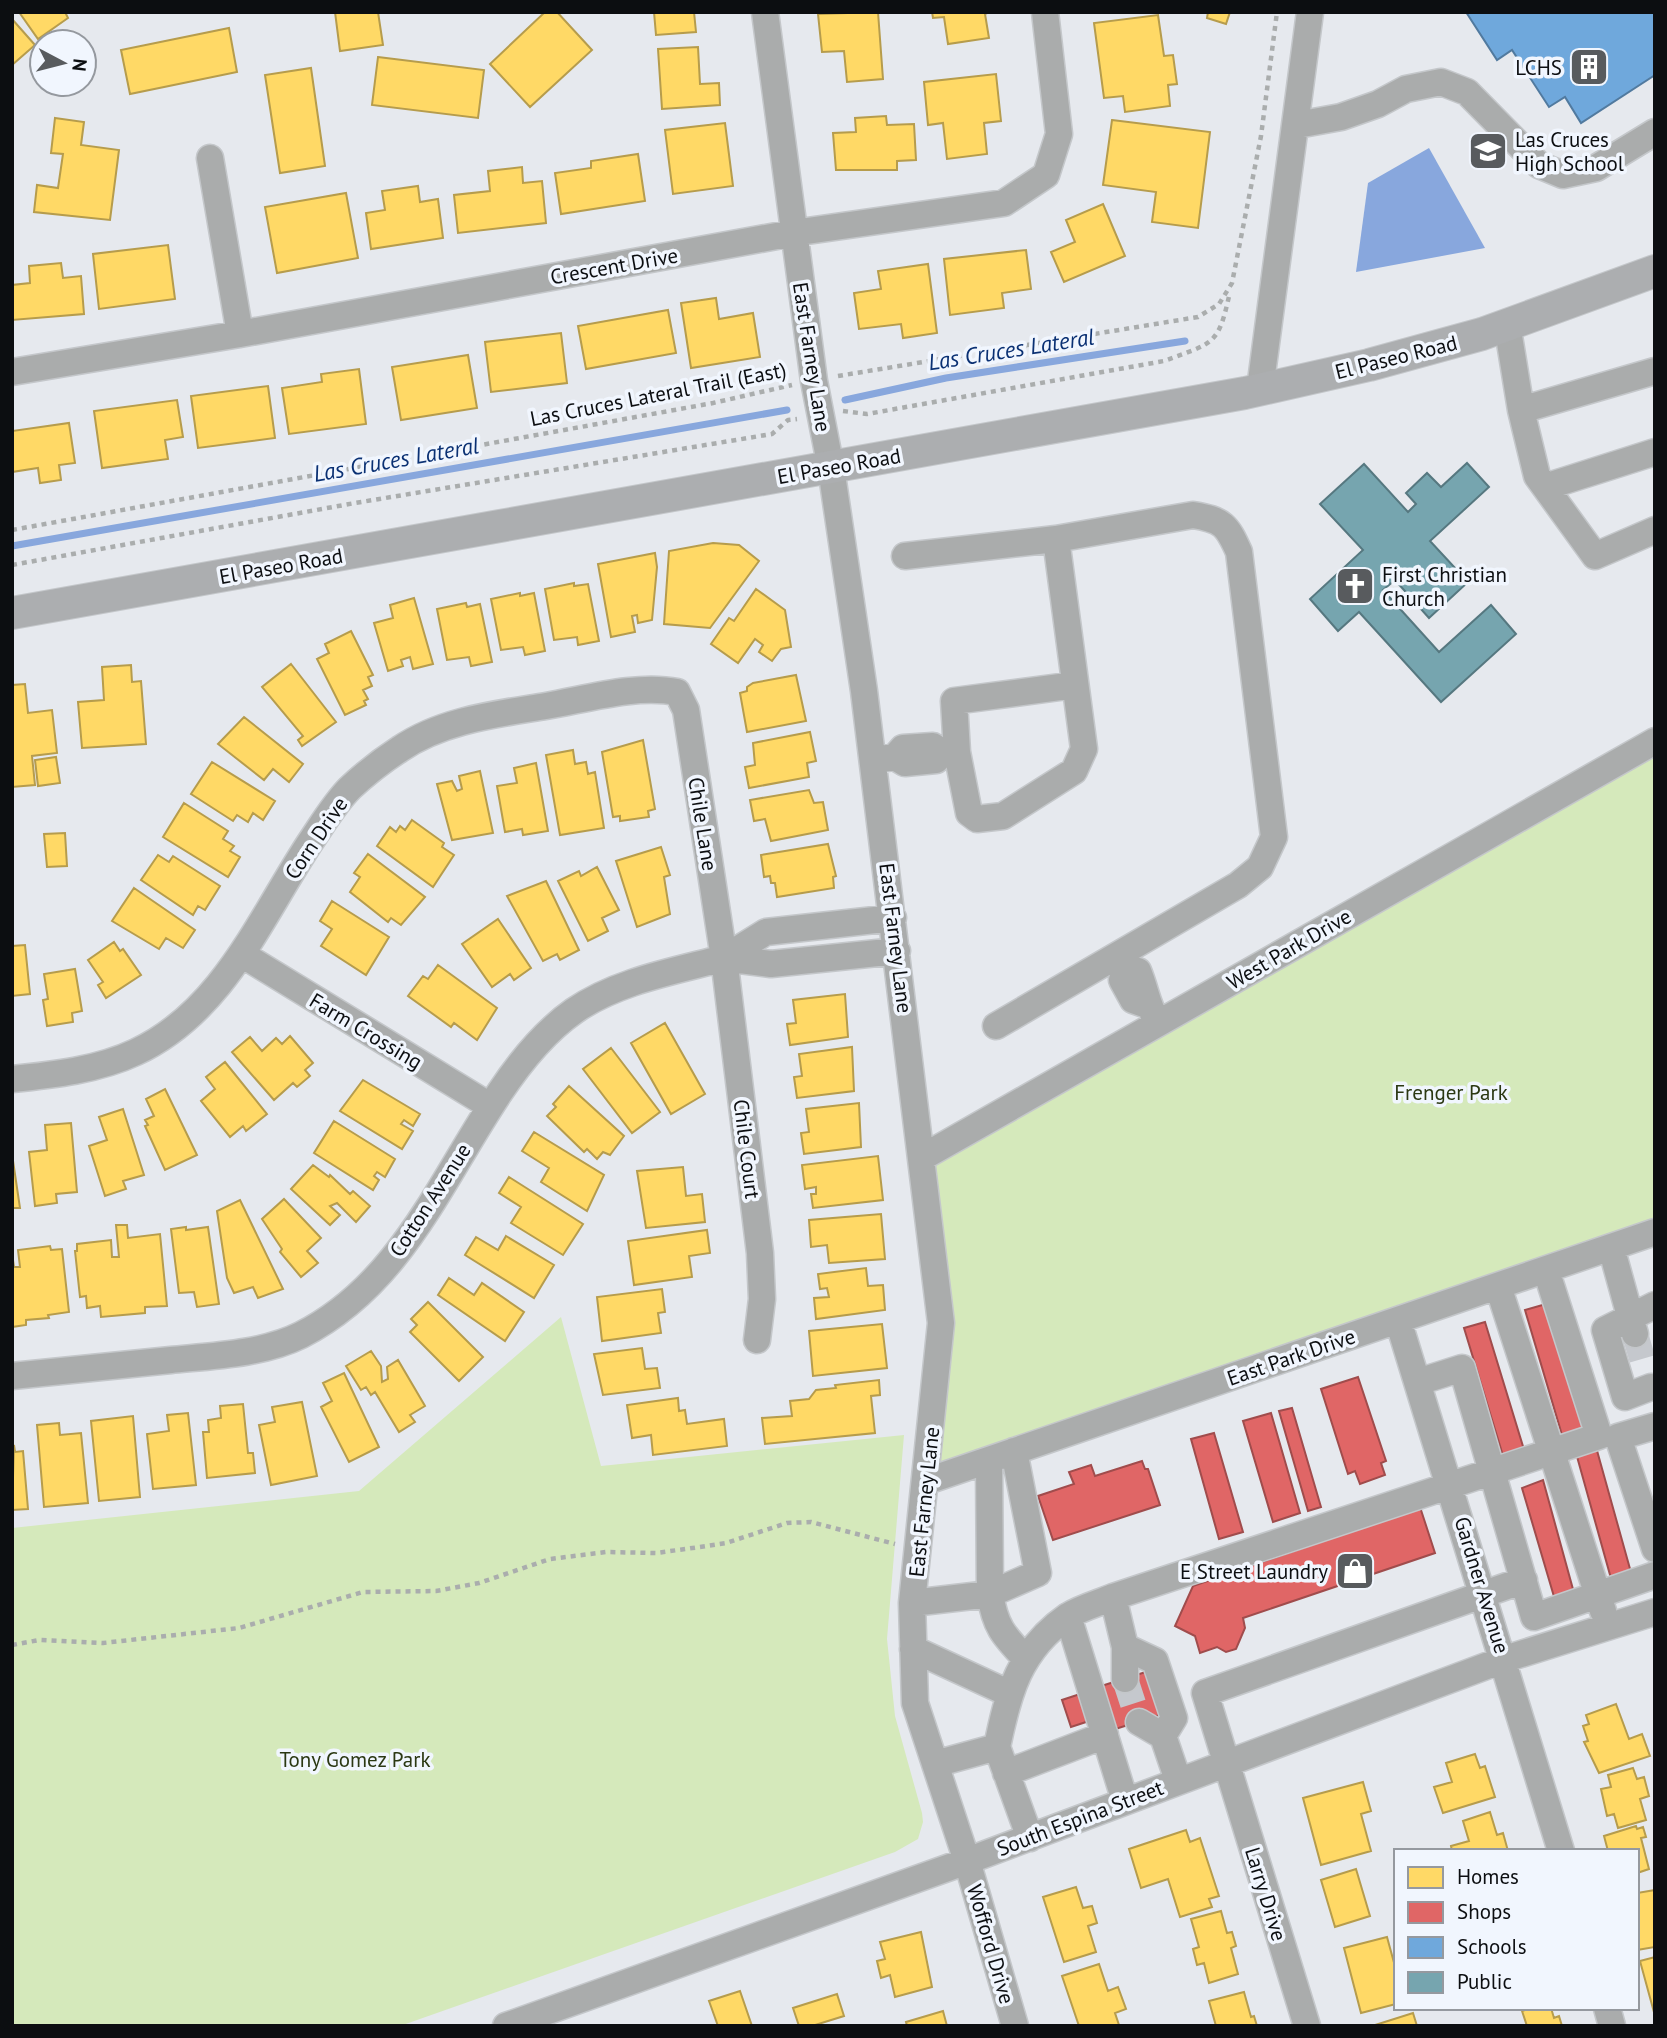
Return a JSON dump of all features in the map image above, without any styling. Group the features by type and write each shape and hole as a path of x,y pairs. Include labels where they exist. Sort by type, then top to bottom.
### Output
{"main road":[{"name":"El Paseo Road","path":"12,613 1261,389 1381,362 1507,324 1655,271"}],"street":[{"name":"East Farney Lane","path":"765,12 814,381 884,758 893,918 941,1323 928,1481 912,1603 915,1703 967,1861"},
{"name":"Crescent Drive","path":"12,372 240,334 793,233 1004,204 1046,175 1059,134 1045,12"},
{"path":"1261,389 1310,12"},
{"path":"1297,125 1341,117 1378,104 1406,89 1441,82 1466,92 1539,164 1563,175 1596,168 1655,132"},
{"path":"210,158 240,334"},
{"path":"1507,324 1521,410 1537,476 1595,556 1655,530"},
{"path":"1521,410 1655,371"},
{"path":"1545,486 1655,452"},
{"path":"905,556 1055,539 1194,515 1216,519 1229,531 1239,552 1274,836 1260,867 1238,885 1123,961 996,1026"},
{"path":"1055,539 1084,749 1074,771 1003,816 977,819 969,813 950,753 954,701 1075,685"},
{"name":"Corn Drive","path":"12,1079 96,1065 139,1051 182,1022 243,955 323,822 349,789 401,748 441,729 489,715 647,690 677,692"},
{"name":"Chile Lane","path":"677,692 686,710 724,958"},
{"name":"West Park Drive","path":"923,1157 1152,1014 1655,741"},
{"path":"884,758 905,764 936,760 950,753"},
{"name":"Cotton Avenue","path":"12,1376 214,1356 298,1336 331,1318 370,1287 416,1230 490,1106 530,1050 575,1010 618,989 724,958 766,932 893,918"},
{"name":"Cotton Avenue","path":"724,958 771,964 897,951"},
{"name":"Farm Crossing","path":"243,955 490,1106"},
{"name":"Chile Court","path":"724,958 760,1253 762,1299 757,1340"},
{"path":"1123,961 1138,971 1147,991 1152,1014"},
{"name":"East Park Drive","path":"928,1481 1655,1232"},
{"path":"1611,1247 1632,1325"},
{"path":"1546,1270 1608,1436 1645,1487 1655,1549"},
{"path":"1499,1286 1609,1626"},
{"path":"1650,1380 1625,1397 1605,1329 1632,1325 1655,1306"},
{"name":"Gardner Avenue","path":"1398,1320 1485,1594 1560,1849"},
{"path":"1418,1382 1462,1368 1534,1616 1655,1576"},
{"path":"1433,1429 1476,1416"},
{"path":"1030,1838 997,1747 1008,1693 1025,1658 1068,1616 1113,1597 1553,1451 1655,1426"},
{"path":"912,1603 990,1594 1038,1573 1014,1451"},
{"path":"989,1460 990,1594 994,1621 1004,1637 1025,1658"},
{"path":"990,1522 1026,1515"},
{"path":"1485,1594 1524,1580"},
{"name":"Larry Drive","path":"1307,2026 1205,1693 1485,1594"},
{"path":"1113,1597 1125,1647 1125,1679"},
{"name":"South Espina Street","path":"506,2026 1030,1838 1178,1780 1505,1660 1655,1612"},
{"path":"1068,1616 1125,1801"},
{"path":"1125,1647 1156,1661 1174,1718 1163,1736"},
{"path":"913,1649 1008,1693"},
{"path":"1139,1722 1163,1736 1178,1780"},
{"path":"1006,1773 1105,1735"},
{"path":"934,1764 997,1747"},
{"name":"Wofford Drive","path":"967,1861 1015,2026"}],"path":[{"name":"Las Cruces Lateral Trail (East)","path":"12,530 713,402 814,381 1198,317 1219,304 1232,283 1261,136 1277,12"},
{"path":"12,565 355,503 772,434 788,420 820,414 850,410 867,414 1164,361 1210,344 1220,333 1232,283"},
{"path":"12,1645 39,1640 103,1643 239,1628 363,1592 436,1591 479,1583 550,1559 586,1554 656,1552 700,1547 726,1543 787,1523 811,1522 896,1545"}],"green space":[{"name":"Frenger Park","path":"1655,746 1655,1236 927,1481 941,1323 923,1157"},
{"name":"Tony Gomez Park","path":"561,1317 601,1466 904,1435 887,1639 895,1716 922,1813 923,1822 918,1839 895,1852 400,2026 12,2026 12,1528 359,1491"}],"water":[{"path":"1429,148 1485,248 1356,272 1368,183"}],"building: Homes":[{"path":"19,12 65,12 68,18 54,28 30,28"},
{"path":"335,12 378,12 383,45 340,51"},
{"path":"545,12 557,12 592,50 530,107 490,64"},
{"path":"654,12 694,12 696,32 656,35"},
{"path":"878,12 883,79 847,82 844,51 822,52 818,14"},
{"path":"932,12 989,12 985,14 989,38 948,44 944,17 933,18"},
{"path":"1208,12 1230,12 1226,24 1207,18"},
{"path":"1158,15 1164,56 1173,55 1177,84 1168,85 1170,106 1125,112 1123,96 1104,98 1094,23"},
{"path":"12,19 28,37 28,51 12,65"},
{"path":"229,28 237,72 130,94 121,50"},
{"path":"698,47 700,84 719,83 720,105 662,109 658,49"},
{"path":"378,57 484,70 478,118 372,105"},
{"path":"311,68 325,166 280,173 265,75"},
{"path":"996,74 1001,121 984,123 987,154 947,159 943,123 928,125 924,82"},
{"path":"886,116 887,125 914,124 916,160 897,161 897,170 836,170 833,133 856,132 855,118"},
{"path":"55,118 84,122 81,145 119,150 110,220 34,212 37,185 58,188 63,154 51,153"},
{"path":"1112,120 1210,132 1198,228 1152,222 1156,192 1103,185"},
{"path":"725,123 733,186 673,194 665,130"},
{"path":"638,154 645,201 561,214 555,173 591,168 591,161"},
{"path":"522,167 523,183 542,181 546,223 458,233 454,195 490,191 488,171"},
{"path":"418,186 420,202 438,199 443,238 371,249 366,213 385,210 382,191"},
{"path":"346,193 358,258 277,273 265,207"},
{"path":"1103,204 1125,256 1064,282 1051,252 1075,242 1066,220"},
{"path":"168,245 175,299 99,309 93,254"},
{"path":"1026,250 1031,289 1002,293 1004,308 950,315 944,259"},
{"path":"61,263 63,278 81,276 84,314 12,320 12,285 30,283 29,266"},
{"path":"928,264 937,333 903,338 901,324 859,329 854,293 881,289 878,271"},
{"path":"716,298 719,319 753,313 760,357 691,368 681,303"},
{"path":"668,310 676,353 586,369 578,326"},
{"path":"561,333 567,383 491,392 485,342"},
{"path":"468,355 477,408 401,420 392,367"},
{"path":"359,369 366,424 289,434 282,388 322,382 321,374"},
{"path":"268,386 275,438 198,448 191,396"},
{"path":"177,400 183,437 165,440 168,459 102,468 94,411"},
{"path":"69,423 75,463 59,465 61,480 40,483 38,468 12,472 12,431"},
{"path":"713,543 739,545 759,561 710,628 664,624 669,551"},
{"path":"655,553 657,567 652,620 638,623 637,615 632,616 635,632 611,637 598,564"},
{"path":"574,583 574,586 588,584 599,641 578,645 577,637 554,640 545,589"},
{"path":"756,589 785,610 791,647 781,649 772,661 759,652 763,645 755,639 738,663 711,644 729,618 734,621"},
{"path":"520,593 520,596 534,593 545,651 525,655 523,647 501,650 491,599"},
{"path":"414,598 433,664 413,669 410,657 401,660 403,666 388,671 374,623 393,618 390,605"},
{"path":"466,603 467,607 480,604 492,662 471,666 469,657 447,660 437,609"},
{"path":"351,631 373,675 368,677 372,686 363,690 368,699 364,701 366,705 345,715 317,659 329,653 325,644"},
{"path":"291,664 336,722 302,746 298,740 303,736 262,687"},
{"path":"131,665 132,682 141,681 146,744 82,748 78,702 104,700 102,667"},
{"path":"796,675 806,721 747,732 740,693 747,691 747,687 753,683"},
{"path":"25,684 28,713 52,710 57,753 32,756 35,785 12,787 12,685"},
{"path":"244,717 303,764 289,782 273,769 264,780 218,744"},
{"path":"810,732 816,761 807,763 809,777 749,788 745,767 755,765 753,743"},
{"path":"643,740 655,809 648,811 649,817 620,821 620,816 613,817 602,752"},
{"path":"573,750 575,764 586,762 588,774 595,772 604,828 560,835 546,755"},
{"path":"56,757 60,783 38,786 35,760"},
{"path":"212,762 275,801 263,820 253,813 248,822 237,815 233,821 191,794"},
{"path":"536,763 548,831 523,835 522,829 505,832 497,786 517,783 514,768"},
{"path":"480,771 493,833 452,840 437,784 452,781 457,791 462,789 459,776"},
{"path":"809,790 814,803 823,802 828,830 771,841 765,819 754,821 750,800"},
{"path":"184,803 228,831 223,839 234,846 230,851 240,857 228,877 163,837"},
{"path":"412,820 444,843 442,847 454,855 433,887 377,846 390,827 396,832 400,826 405,830"},
{"path":"65,833 67,866 47,867 44,834"},
{"path":"828,844 836,876 833,877 834,888 777,897 775,883 771,883 770,876 764,877 761,855"},
{"path":"661,847 670,875 664,877 670,914 637,927 616,861"},
{"path":"368,854 425,897 401,925 391,918 388,922 350,892 360,877 354,873"},
{"path":"158,855 169,862 173,856 220,886 205,910 198,906 193,915 141,880"},
{"path":"597,867 619,910 602,918 608,931 588,941 558,881 579,871 581,876"},
{"path":"546,881 579,950 560,960 557,954 543,961 507,896"},
{"path":"134,888 195,930 183,948 166,938 159,949 112,921"},
{"path":"332,901 389,937 366,975 321,946 332,929 320,921"},
{"path":"498,919 531,968 514,980 510,974 492,987 462,944"},
{"path":"114,942 120,951 123,949 141,975 106,998 98,985 103,982 88,960"},
{"path":"25,945 30,994 12,996 12,946"},
{"path":"438,965 497,1008 477,1040 454,1023 451,1027 408,996 423,976 428,979"},
{"path":"75,969 82,1011 72,1013 73,1022 47,1026 43,1000 48,999 44,974"},
{"path":"845,994 848,1037 790,1045 787,1024 796,1023 793,1000"},
{"path":"665,1023 705,1094 671,1114 631,1043"},
{"path":"290,1036 313,1063 305,1070 310,1076 297,1087 293,1083 274,1100 232,1052 250,1037 262,1051 276,1038 282,1044"},
{"path":"852,1047 854,1091 797,1098 794,1077 802,1076 799,1054"},
{"path":"611,1048 660,1112 632,1133 583,1069"},
{"path":"225,1062 267,1114 246,1131 243,1126 230,1137 201,1101 215,1089 206,1077"},
{"path":"363,1080 420,1114 413,1126 404,1120 401,1124 413,1131 402,1149 340,1111"},
{"path":"569,1086 624,1136 610,1155 603,1152 597,1159 587,1149 584,1152 547,1116 556,1107 553,1104"},
{"path":"165,1089 197,1155 165,1170 145,1126 148,1125 145,1120 154,1116 146,1099"},
{"path":"859,1103 861,1147 804,1154 801,1133 809,1132 806,1109"},
{"path":"123,1109 144,1175 123,1181 126,1189 105,1196 89,1146 107,1140 99,1117"},
{"path":"334,1121 395,1159 385,1177 377,1172 374,1176 379,1180 373,1190 314,1153"},
{"path":"71,1123 77,1192 56,1194 57,1203 35,1206 29,1152 47,1150 45,1125"},
{"path":"534,1132 604,1175 587,1211 541,1182 549,1168 522,1151"},
{"path":"12,1154 20,1208 12,1208"},
{"path":"878,1156 883,1200 813,1208 811,1194 816,1194 816,1187 805,1189 802,1165"},
{"path":"313,1165 329,1177 330,1175 350,1194 353,1191 370,1206 356,1222 337,1203 330,1206 340,1215 330,1225 291,1189"},
{"path":"683,1167 686,1196 702,1194 705,1222 646,1228 637,1171"},
{"path":"509,1177 583,1224 563,1255 511,1223 521,1207 499,1193"},
{"path":"284,1199 321,1238 307,1251 318,1263 301,1277 280,1252 282,1249 262,1219"},
{"path":"240,1200 283,1289 258,1298 253,1287 234,1293 227,1278 217,1211"},
{"path":"881,1214 885,1259 829,1263 827,1245 811,1247 809,1220"},
{"path":"116,1225 127,1225 128,1238 160,1234 167,1306 145,1307 145,1313 101,1317 100,1306 87,1308 86,1296 80,1297 75,1251 77,1244 111,1240 112,1257 119,1257"},
{"path":"186,1227 186,1230 208,1227 219,1304 197,1307 194,1292 179,1293 171,1229"},
{"path":"707,1230 710,1253 689,1256 692,1277 634,1285 628,1241"},
{"path":"506,1236 554,1265 534,1298 465,1255 476,1237 498,1250"},
{"path":"50,1246 51,1250 62,1249 69,1312 48,1315 49,1318 26,1320 26,1325 12,1327 12,1253 14,1267 20,1267 18,1250"},
{"path":"866,1268 868,1286 883,1285 885,1310 816,1319 814,1298 829,1297 827,1288 820,1289 818,1274"},
{"path":"449,1278 474,1295 482,1283 524,1312 505,1341 438,1295"},
{"path":"662,1289 665,1312 658,1313 661,1333 602,1341 597,1297"},
{"path":"428,1302 483,1357 459,1381 410,1332 417,1325 411,1319"},
{"path":"882,1324 887,1368 813,1376 809,1331"},
{"path":"642,1348 645,1369 657,1368 660,1388 603,1395 594,1354"},
{"path":"371,1351 381,1366 382,1382 388,1379 387,1367 398,1360 425,1406 410,1415 415,1422 399,1432 375,1392 371,1395 366,1387 361,1390 346,1366"},
{"path":"344,1373 379,1447 349,1462 321,1407 332,1401 323,1383"},
{"path":"879,1380 880,1395 871,1396 875,1433 765,1444 762,1418 792,1416 790,1401 809,1399 816,1390 836,1388 835,1385"},
{"path":"678,1398 679,1411 685,1410 687,1424 724,1419 727,1446 653,1455 651,1435 632,1438 627,1405"},
{"path":"302,1402 317,1476 271,1485 259,1425 275,1422 272,1407"},
{"path":"243,1404 248,1453 253,1453 255,1473 207,1478 203,1432 209,1432 208,1420 221,1418 220,1406"},
{"path":"188,1413 196,1485 153,1489 147,1434 169,1431 167,1415"},
{"path":"133,1416 140,1497 99,1501 91,1421"},
{"path":"59,1423 60,1435 81,1433 88,1503 44,1507 37,1425"},
{"path":"14,1445 15,1452 23,1451 28,1509 12,1510"},
{"path":"1616,1704 1629,1739 1642,1734 1650,1756 1599,1773 1584,1742 1588,1741 1583,1726 1589,1724 1586,1715"},
{"path":"1475,1754 1480,1768 1485,1766 1495,1797 1443,1813 1434,1787 1452,1782 1446,1763"},
{"path":"1633,1768 1637,1779 1644,1777 1649,1796 1640,1799 1646,1820 1618,1828 1614,1814 1607,1816 1601,1789 1611,1787 1608,1775"},
{"path":"1363,1782 1371,1811 1361,1814 1371,1851 1321,1865 1303,1798"},
{"path":"1490,1812 1497,1835 1503,1833 1507,1849 1452,1849 1451,1846 1469,1841 1463,1821"},
{"path":"1636,1826 1637,1829 1643,1827 1646,1837 1641,1838 1649,1869 1639,1872 1639,1849 1607,1849 1604,1836"},
{"path":"1186,1830 1190,1842 1200,1838 1219,1896 1209,1899 1212,1907 1180,1917 1168,1879 1141,1888 1129,1849"},
{"path":"1356,1869 1370,1916 1335,1927 1321,1880"},
{"path":"1076,1887 1083,1908 1092,1906 1097,1923 1088,1926 1096,1952 1064,1962 1043,1897"},
{"path":"1655,1890 1655,1947 1639,1950 1639,1893"},
{"path":"1221,1911 1227,1933 1232,1932 1236,1946 1231,1948 1238,1974 1209,1983 1204,1963 1197,1965 1193,1949 1199,1947 1191,1919"},
{"path":"921,1932 932,1987 895,1997 890,1975 881,1978 877,1961 885,1959 880,1942"},
{"path":"1387,1937 1394,1963 1394,2005 1361,2013 1344,1948"},
{"path":"1655,1957 1655,2016 1640,1961"},
{"path":"1099,1964 1108,1991 1118,1987 1126,2009 1115,2013 1119,2025 1079,2026 1062,1976"},
{"path":"740,1991 752,2026 718,2026 709,2001"},
{"path":"1244,1992 1251,2017 1254,2016 1257,2026 1216,2026 1209,2001"},
{"path":"837,1994 844,2016 812,2026 799,2026 793,2008"},
{"path":"1552,2010 1554,2018 1559,2016 1562,2026 1527,2026 1522,2011"},
{"path":"943,2011 947,2026 907,2026 906,2022"},
{"path":"1413,2013 1417,2026 1372,2026"}],"building: Shops":[{"path":"1546,1304 1584,1429 1562,1435 1525,1310"},
{"path":"1485,1322 1525,1453 1504,1459 1464,1328"},
{"path":"1358,1377 1386,1461 1381,1463 1385,1475 1360,1484 1355,1471 1348,1474 1321,1389"},
{"path":"1292,1408 1321,1507 1308,1511 1279,1411"},
{"path":"1271,1413 1300,1513 1273,1522 1243,1421"},
{"path":"1214,1433 1243,1532 1219,1539 1191,1439"},
{"path":"1596,1447 1632,1576 1612,1582 1576,1453"},
{"path":"1142,1461 1145,1469 1148,1469 1160,1505 1053,1540 1038,1496 1074,1484 1069,1472 1091,1465 1095,1476"},
{"path":"1543,1480 1574,1593 1555,1600 1522,1488"},
{"path":"1420,1507 1435,1553 1243,1618 1245,1628 1236,1649 1226,1652 1217,1647 1200,1653 1195,1636 1175,1626 1193,1586"},
{"path":"1152,1670 1166,1713 1109,1731 1095,1688"},
{"path":"1080,1694 1089,1721 1071,1727 1062,1700"}],"building: Schools":[{"name":"LCHS","path":"1466,12 1655,12 1655,75 1581,123 1565,97 1549,107 1512,50 1497,60"},
{"name":"LCHS","path":"1466,12 1655,12 1655,75 1581,123 1565,97 1549,107 1512,50 1497,60"}],"building: Public":[{"name":"First Christian Church","path":"1467,463 1489,487 1430,541 1468,582 1429,618 1395,580 1383,590 1439,652 1491,605 1516,634 1441,702 1359,612 1338,631 1310,599 1363,550 1320,504 1364,464 1408,512 1416,504 1406,493 1427,473 1441,487"}],"waterway":[{"name":"Las Cruces Lateral","path":"845,400 946,378 1185,341"},
{"name":"Las Cruces Lateral","path":"12,546 787,410"}],"tunnel":[{"path":"1635,1334 1645,1368"},
{"path":"1125,1679 1139,1722"}],"place":[{"name":"LCHS","path":"1589,67"},
{"name":"Las Cruces High School","path":"1488,151"},
{"name":"First Christian Church","path":"1355,586"},
{"name":"E Street Laundry","path":"1355,1571"}]}
